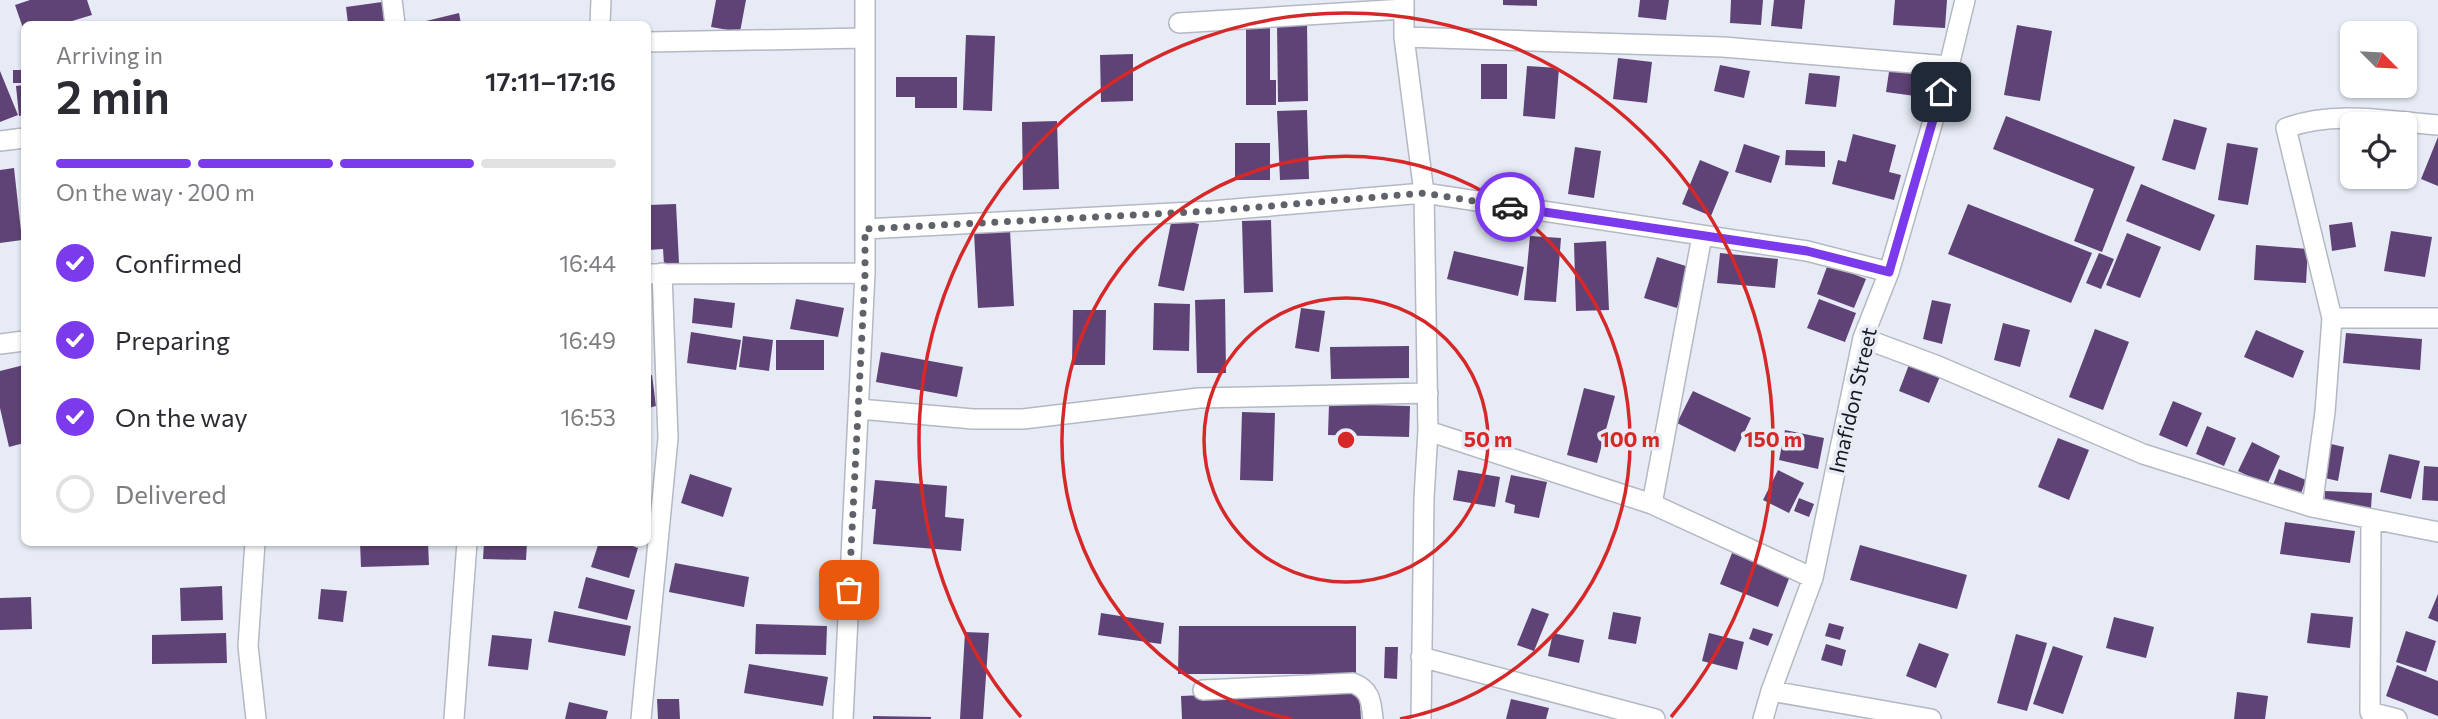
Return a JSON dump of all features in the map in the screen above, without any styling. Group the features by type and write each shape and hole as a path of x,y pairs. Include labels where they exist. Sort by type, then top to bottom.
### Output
{"street":[{"path":"392,0 396,21"},
{"path":"600,21 601,0"},
{"path":"842,719 865,274 865,0"},
{"name":"Imafidon Street","path":"1763,719 1813,578 1863,338 1889,272 1949,66 1965,0"},
{"path":"1179,23 1404,4 1404,37 1424,193 1428,431 1424,498 1421,719"},
{"path":"1404,37 1723,47 1949,66"},
{"path":"651,42 865,38"},
{"path":"2312,506 2325,412 2332,318 2286,128 2304,121 2350,117 2438,125"},
{"path":"0,141 21,138"},
{"path":"865,229 1211,211 1424,193 1807,251 1889,272"},
{"path":"1653,504 1702,236"},
{"path":"641,719 667,438 655,274 865,274"},
{"path":"2332,318 2438,318"},
{"path":"1863,338 1938,366 2143,454 2312,506 2438,532"},
{"path":"0,344 21,341"},
{"path":"859,409 973,419 1023,419 1199,398 1428,393"},
{"path":"1428,431 1653,504 1813,578"},
{"path":"2371,519 2370,712 2397,719"},
{"path":"255,546 248,646 256,719"},
{"path":"454,719 467,546"},
{"path":"1421,657 1655,719"},
{"path":"1203,690 1353,683 1363,687 1371,697 1373,719"},
{"path":"1771,691 1931,719"}],"building":[{"path":"30,0 87,0 92,15 72,21 21,22 15,5"},
{"path":"716,0 746,0 740,32 711,27"},
{"path":"1503,0 1537,0 1537,6 1503,5"},
{"path":"1640,0 1669,0 1666,20 1638,17"},
{"path":"1731,0 1763,0 1761,25 1730,23"},
{"path":"1774,0 1805,0 1802,29 1771,26"},
{"path":"1895,0 1947,0 1945,28 1893,25"},
{"path":"382,2 385,21 348,21 346,7"},
{"path":"459,13 460,21 426,21"},
{"path":"1307,23 1308,101 1278,102 1277,24"},
{"path":"2017,25 2052,31 2040,101 2004,95"},
{"path":"1246,26 1270,26 1270,80 1276,80 1276,105 1246,105"},
{"path":"966,35 995,36 992,111 963,110"},
{"path":"1133,54 1133,101 1101,102 1100,55"},
{"path":"1618,58 1652,62 1647,103 1613,99"},
{"path":"1481,64 1507,64 1507,99 1481,99"},
{"path":"1720,65 1750,71 1744,98 1714,91"},
{"path":"1890,65 1918,69 1915,96 1886,92"},
{"path":"1527,66 1559,68 1555,119 1523,116"},
{"path":"13,70 21,70 21,83 13,83"},
{"path":"0,71 18,115 0,122"},
{"path":"1809,73 1840,76 1836,107 1805,104"},
{"path":"896,77 957,77 957,108 915,108 915,97 896,97"},
{"path":"21,85 19,116 16,86"},
{"path":"1307,110 1309,179 1280,180 1277,111"},
{"path":"2006,116 2135,167 2102,252 2074,241 2094,189 1993,149"},
{"path":"2174,119 2207,128 2195,170 2162,160"},
{"path":"1057,121 1059,189 1023,190 1022,122"},
{"path":"1853,134 1896,145 1889,172 1901,175 1894,200 1832,184 1838,160 1846,162"},
{"path":"2438,137 2438,186 2421,179"},
{"path":"1235,143 1270,143 1270,180 1235,180"},
{"path":"2227,143 2258,148 2248,205 2218,200"},
{"path":"1744,144 1780,156 1771,183 1735,172"},
{"path":"1575,147 1601,151 1594,198 1568,194"},
{"path":"1786,150 1825,151 1825,167 1785,165"},
{"path":"1700,160 1729,172 1711,216 1682,204"},
{"path":"14,168 21,240 0,243 0,170"},
{"path":"2141,184 2215,215 2200,251 2126,221"},
{"path":"676,204 679,263 664,264 663,249 651,250 651,205"},
{"path":"1968,204 2092,253 2071,303 1948,254"},
{"path":"1172,218 1199,224 1184,291 1158,286"},
{"path":"1271,220 1273,292 1244,293 1242,221"},
{"path":"2352,222 2356,247 2332,251 2329,225"},
{"path":"1010,230 1014,306 978,308 974,232"},
{"path":"2391,231 2432,237 2425,277 2384,271"},
{"path":"2127,233 2161,247 2140,298 2106,285"},
{"path":"1530,236 1561,238 1556,302 1524,300"},
{"path":"1606,241 1609,310 1576,311 1574,243"},
{"path":"2256,245 2308,249 2306,283 2254,280"},
{"path":"1454,251 1524,267 1518,296 1447,279"},
{"path":"1720,253 1778,259 1775,288 1717,283"},
{"path":"2099,253 2114,259 2101,289 2086,283"},
{"path":"1657,257 1689,267 1677,308 1644,298"},
{"path":"1828,264 1866,279 1854,308 1817,294"},
{"path":"694,298 735,303 732,328 692,323"},
{"path":"796,299 844,308 838,337 790,329"},
{"path":"1225,299 1226,373 1197,373 1195,300"},
{"path":"1819,299 1856,313 1845,342 1807,328"},
{"path":"1932,300 1951,304 1942,344 1923,339"},
{"path":"1154,303 1190,304 1189,351 1153,350"},
{"path":"1301,308 1325,311 1319,352 1295,348"},
{"path":"1073,310 1106,310 1105,365 1072,365"},
{"path":"2003,323 2030,330 2020,367 1994,360"},
{"path":"2095,329 2129,342 2103,410 2069,397"},
{"path":"2256,330 2304,351 2293,378 2244,357"},
{"path":"691,332 741,340 736,370 687,363"},
{"path":"2346,333 2422,339 2420,370 2343,363"},
{"path":"743,336 773,340 769,371 739,367"},
{"path":"776,340 824,340 824,370 776,370"},
{"path":"1409,346 1409,378 1331,379 1330,347"},
{"path":"881,352 963,367 957,397 876,382"},
{"path":"1910,362 1941,374 1929,403 1899,391"},
{"path":"21,366 21,444 9,447 0,408 0,371"},
{"path":"651,375 656,406 651,407"},
{"path":"1584,388 1615,396 1597,463 1567,455"},
{"path":"1693,391 1751,418 1735,452 1677,423"},
{"path":"2173,401 2202,413 2187,447 2159,435"},
{"path":"1329,404 1410,406 1409,437 1328,435"},
{"path":"1242,412 1275,413 1273,481 1240,480"},
{"path":"2207,426 2236,438 2224,466 2196,454"},
{"path":"1785,430 1824,438 1818,469 1779,460"},
{"path":"2058,438 2089,450 2069,500 2038,487"},
{"path":"2252,442 2280,456 2267,485 2238,471"},
{"path":"2331,444 2344,447 2338,481 2325,478"},
{"path":"2389,454 2420,461 2411,499 2380,492"},
{"path":"2424,466 2438,467 2438,501 2422,500"},
{"path":"2279,469 2306,480 2300,496 2273,485"},
{"path":"1458,470 1500,477 1495,507 1453,500"},
{"path":"1778,470 1804,483 1789,513 1763,500"},
{"path":"690,474 732,488 723,517 681,503"},
{"path":"1511,475 1547,482 1539,518 1514,513 1515,505 1505,502"},
{"path":"875,480 947,486 945,517 964,519 961,551 873,544"},
{"path":"2325,491 2372,493 2371,508 2324,507"},
{"path":"1799,498 1814,504 1809,517 1794,511"},
{"path":"2285,522 2355,531 2350,563 2280,554"},
{"path":"1860,545 1967,575 1957,609 1850,580"},
{"path":"360,546 428,546 429,565 361,567"},
{"path":"484,546 527,546 526,560 483,559"},
{"path":"598,546 638,548 629,578 591,567"},
{"path":"1732,553 1790,576 1778,607 1720,584"},
{"path":"675,563 749,577 744,607 669,592"},
{"path":"586,577 635,590 627,620 578,608"},
{"path":"222,586 223,620 181,621 180,588"},
{"path":"321,589 347,591 343,622 318,619"},
{"path":"2438,594 2438,622 2428,618"},
{"path":"31,597 32,629 0,630 0,598"},
{"path":"1532,608 1549,614 1534,651 1517,645"},
{"path":"554,611 631,626 625,656 548,642"},
{"path":"1613,612 1641,617 1636,644 1608,639"},
{"path":"1101,613 1164,623 1161,644 1098,635"},
{"path":"2311,613 2353,617 2350,648 2307,643"},
{"path":"2114,617 2154,627 2146,658 2106,648"},
{"path":"1829,623 1844,627 1840,640 1825,636"},
{"path":"756,624 827,626 826,655 755,654"},
{"path":"1179,626 1356,626 1356,674 1178,674"},
{"path":"1753,628 1773,634 1768,646 1749,639"},
{"path":"2406,631 2436,641 2426,672 2396,662"},
{"path":"965,632 989,633 983,719 960,719"},
{"path":"226,633 227,663 152,664 152,635"},
{"path":"1553,633 1584,640 1579,663 1548,656"},
{"path":"1709,633 1744,642 1737,670 1702,661"},
{"path":"2016,634 2047,643 2027,711 1997,703"},
{"path":"492,635 532,639 528,670 488,666"},
{"path":"1919,643 1949,654 1936,688 1906,676"},
{"path":"1826,644 1846,650 1842,666 1821,660"},
{"path":"2053,646 2083,656 2063,714 2033,704"},
{"path":"1385,647 1398,647 1397,679 1384,678"},
{"path":"749,664 828,677 823,706 744,693"},
{"path":"2397,665 2438,681 2438,716 2386,696"},
{"path":"1359,688 1361,719 1182,719 1181,696"},
{"path":"2237,692 2268,696 2265,719 2234,719"},
{"path":"657,699 679,699 680,719 658,719"},
{"path":"1511,699 1549,708 1546,719 1506,719"},
{"path":"569,702 608,711 606,719 565,719"},
{"path":"873,716 931,717 931,719 873,719"}],"way so far":[{"path":"849,590 865,229 1211,211 1424,193 1510,207"}],"route":[{"path":"1510,207 1807,251 1889,272 1941,92"}]}
